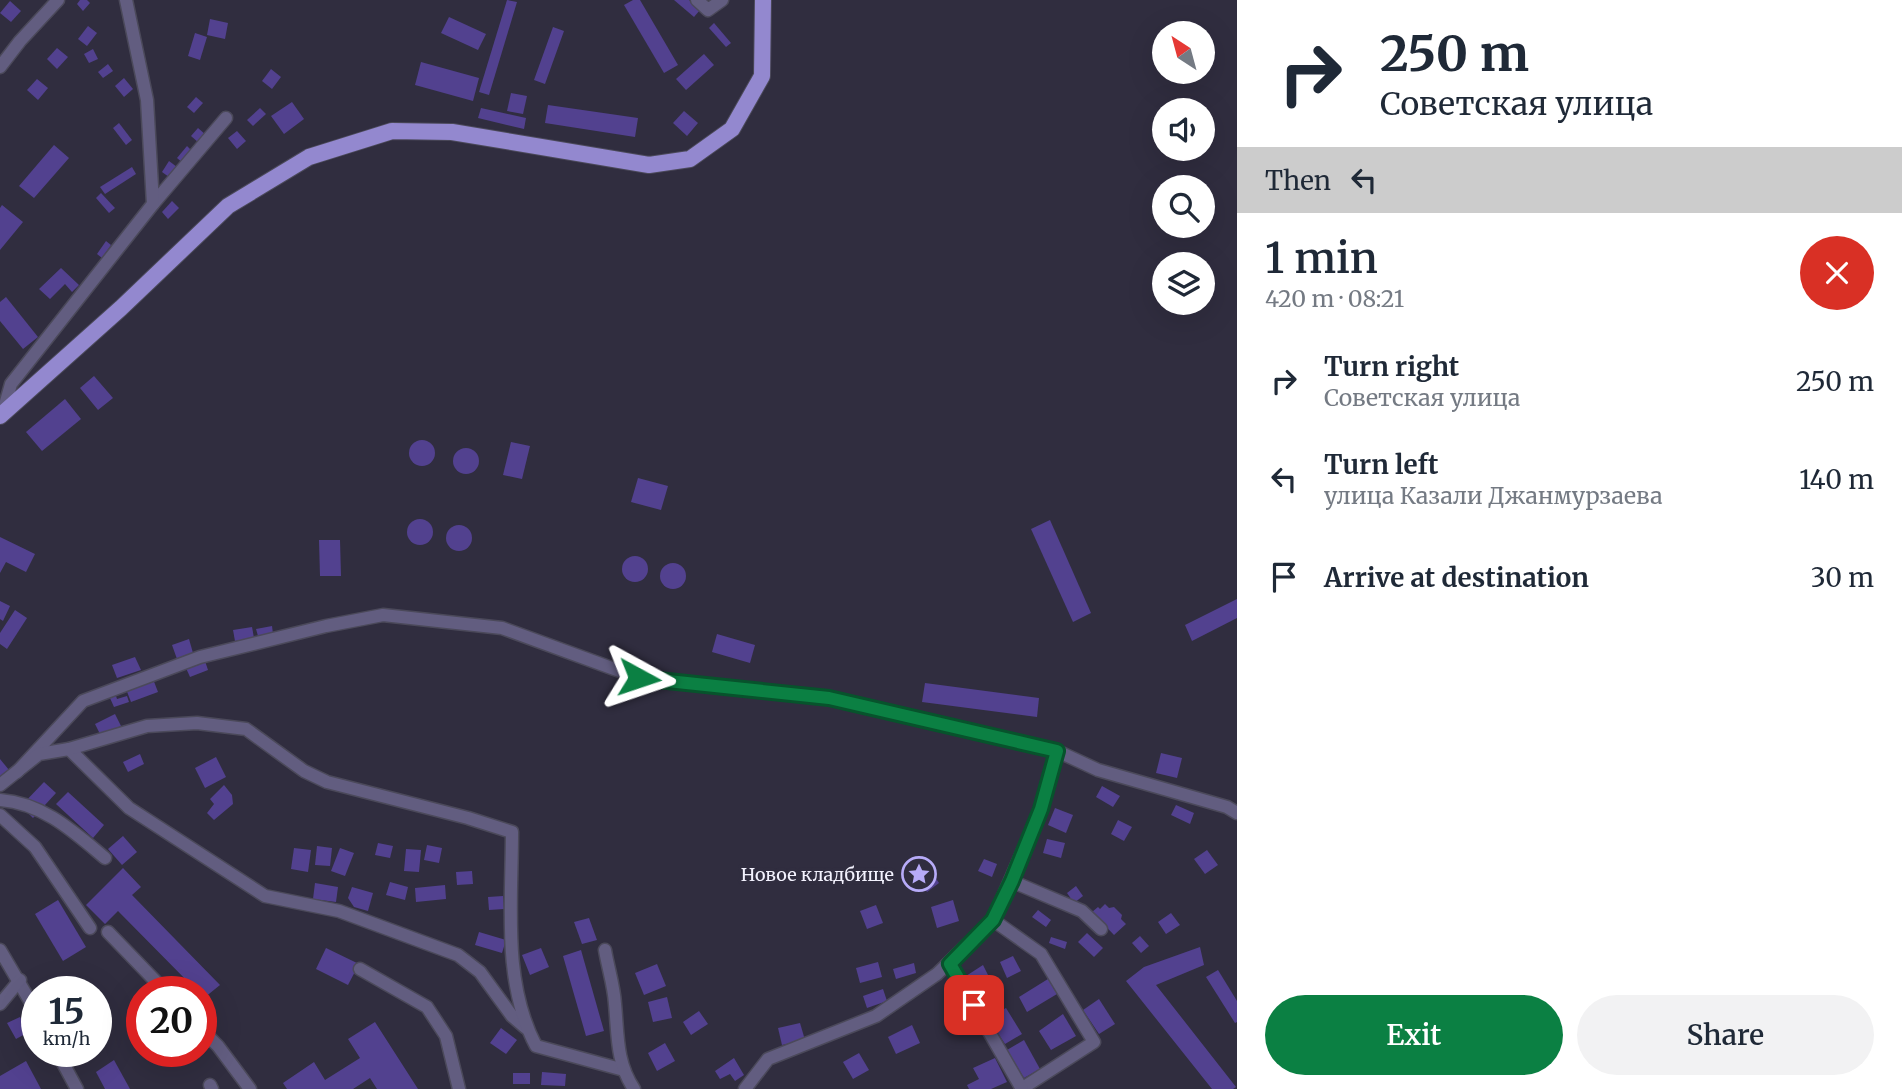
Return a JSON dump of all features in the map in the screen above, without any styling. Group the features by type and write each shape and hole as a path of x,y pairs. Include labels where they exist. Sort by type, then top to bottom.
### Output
{"main road":[{"path":"1,413 121,307 228,206 309,157 392,131 452,132 649,164 690,159 732,129 762,76 763,0"}],"street":[{"path":"0,67 58,0"},
{"path":"126,0 147,100 153,204"},
{"path":"697,0 708,10 722,0"},
{"path":"1,413 11,384 153,204 226,118"},
{"path":"17,772 83,701 201,657 383,615 502,628 639,678 829,698 1057,751 1098,770 1227,807 1237,813"},
{"path":"0,785 39,754 69,749 147,726 197,723 246,729 304,771 327,782 512,832 512,963 526,1028 536,1046 624,1070"},
{"path":"69,749 129,808 265,896 339,911 458,955 480,972 512,1016 526,1028"},
{"path":"745,1089 768,1059 876,1016 950,964 993,920 1041,809 1057,751"},
{"path":"0,800 19,801 63,822 105,858"},
{"path":"0,816 35,847 90,928"},
{"path":"1012,881 1082,911 1101,929"},
{"path":"950,964 1022,1089 1094,1042 1041,954 993,920"},
{"path":"108,932 151,976"},
{"path":"0,950 20,980 0,1004"},
{"path":"605,950 615,1001 617,1047 624,1070 634,1089"},
{"path":"360,969 427,1007 446,1036 459,1089"},
{"path":"217,1045 250,1089"},
{"path":"65,1067 77,1089"}],"building":[{"path":"80,0 90,3 83,11 77,4"},
{"path":"507,0 517,2 489,95 479,92"},
{"path":"640,0 678,65 664,73 624,5"},
{"path":"674,0 689,0 700,10 694,17"},
{"path":"10,1 21,11 11,22 0,13"},
{"path":"449,17 486,34 478,50 441,33"},
{"path":"210,19 228,23 225,39 207,35"},
{"path":"714,23 731,43 726,47 709,28"},
{"path":"88,26 97,33 87,46 78,39"},
{"path":"553,27 564,31 545,84 534,80"},
{"path":"195,33 207,37 200,60 188,56"},
{"path":"57,48 68,57 57,69 47,59"},
{"path":"93,49 98,59 89,63 84,54"},
{"path":"704,54 714,65 686,90 676,79"},
{"path":"421,62 479,78 473,101 415,85"},
{"path":"108,64 113,71 103,78 98,72"},
{"path":"271,69 281,77 272,89 262,81"},
{"path":"124,78 133,89 124,97 115,86"},
{"path":"37,79 48,88 38,100 27,90"},
{"path":"511,93 527,96 523,114 507,111"},
{"path":"196,97 203,103 194,113 187,107"},
{"path":"292,102 304,119 284,134 271,116"},
{"path":"548,105 638,118 635,137 545,123"},
{"path":"260,108 266,114 253,126 247,120"},
{"path":"481,108 526,118 524,129 478,118"},
{"path":"684,111 698,123 687,136 673,123"},
{"path":"119,123 132,140 126,145 113,128"},
{"path":"198,128 206,135 199,143 191,136"},
{"path":"237,131 246,141 237,149 228,138"},
{"path":"54,145 69,158 34,198 19,186"},
{"path":"187,146 194,153 184,164 177,158"},
{"path":"169,161 177,167 169,177 162,172"},
{"path":"132,167 136,174 105,194 100,187"},
{"path":"101,193 115,208 109,213 96,198"},
{"path":"172,201 179,208 168,219 162,212"},
{"path":"2,205 23,222 0,250 0,208"},
{"path":"106,241 111,245 102,258 97,254"},
{"path":"61,268 79,285 72,292 65,284 50,299 39,289"},
{"path":"6,297 38,337 23,349 0,321 0,302"},
{"path":"94,376 113,398 98,410 80,388"},
{"path":"65,399 81,419 42,451 26,432"},
{"path":"422,440 431,444 435,453 431,462 422,466 413,462 409,453 413,444"},
{"path":"511,442 530,446 522,479 503,475"},
{"path":"466,448 475,452 479,461 475,470 466,474 457,470 453,461 457,452"},
{"path":"638,478 668,486 661,510 631,502"},
{"path":"420,519 429,523 433,532 429,541 420,545 411,541 407,532 411,523"},
{"path":"1050,520 1091,613 1073,622 1031,529"},
{"path":"459,525 468,529 472,538 468,547 459,551 450,547 446,538 450,529"},
{"path":"0,537 35,554 26,572 6,562 0,573"},
{"path":"319,540 340,540 341,576 320,576"},
{"path":"635,556 644,560 648,569 644,578 635,582 626,578 622,569 626,560"},
{"path":"673,563 682,567 686,576 682,585 673,589 664,585 660,576 664,567"},
{"path":"1237,599 1237,618 1192,641 1185,625"},
{"path":"0,601 10,606 3,621 0,619"},
{"path":"15,610 27,618 7,649 0,644 0,633"},
{"path":"272,626 273,634 258,636 256,629"},
{"path":"252,627 254,638 235,641 233,630"},
{"path":"717,634 755,645 750,663 712,652"},
{"path":"189,639 193,653 177,659 172,645"},
{"path":"135,657 141,670 117,678 112,665"},
{"path":"205,661 208,670 190,677 186,668"},
{"path":"153,679 158,692 131,702 126,689"},
{"path":"925,683 1039,698 1037,717 922,702"},
{"path":"116,696 117,699 127,696 129,702 114,707 110,698"},
{"path":"115,714 121,726 101,736 95,724"},
{"path":"1161,753 1182,758 1177,778 1156,773"},
{"path":"140,754 144,764 128,772 123,762"},
{"path":"216,757 226,777 205,788 195,768"},
{"path":"0,759 9,770 0,778"},
{"path":"44,782 56,793 33,818 21,806"},
{"path":"224,785 232,795 233,804 214,820 207,813 214,804 210,799"},
{"path":"1102,786 1120,796 1113,807 1096,797"},
{"path":"68,792 104,825 93,838 56,804"},
{"path":"1176,805 1194,813 1190,824 1171,815"},
{"path":"1055,808 1073,815 1066,833 1048,825"},
{"path":"1118,820 1132,827 1124,841 1111,834"},
{"path":"123,836 137,852 122,865 108,849"},
{"path":"1047,839 1065,843 1061,858 1043,853"},
{"path":"378,843 393,846 390,858 375,855"},
{"path":"427,845 442,848 439,863 424,860"},
{"path":"317,846 332,848 330,866 315,865"},
{"path":"294,848 311,850 308,872 291,869"},
{"path":"340,848 354,853 345,876 331,871"},
{"path":"406,849 421,850 419,872 404,871"},
{"path":"1207,850 1218,865 1205,874 1194,859"},
{"path":"984,859 997,864 992,877 978,871"},
{"path":"123,868 141,887 132,895 211,976 182,976 118,911 105,924 86,905"},
{"path":"472,871 473,884 457,885 456,872"},
{"path":"931,871 939,883 927,892 919,879"},
{"path":"390,882 408,887 405,900 386,895"},
{"path":"315,883 338,887 336,902 313,899"},
{"path":"445,885 446,899 416,902 415,888"},
{"path":"1076,886 1083,896 1074,903 1067,893"},
{"path":"352,887 373,893 368,911 354,907 348,898"},
{"path":"503,896 504,909 489,910 488,897"},
{"path":"58,900 86,947 63,961 35,914"},
{"path":"953,900 959,921 937,928 931,907"},
{"path":"1105,904 1109,908 1114,907 1126,924 1114,935 1092,912"},
{"path":"876,905 883,923 867,929 860,911"},
{"path":"1038,910 1051,920 1046,927 1032,917"},
{"path":"1171,913 1180,925 1166,934 1158,922"},
{"path":"589,918 597,940 582,944 574,922"},
{"path":"479,932 506,940 502,953 475,945"},
{"path":"1087,933 1103,948 1094,957 1078,942"},
{"path":"1140,936 1149,946 1141,953 1132,943"},
{"path":"1051,937 1067,942 1065,949 1049,943"},
{"path":"1200,947 1204,965 1156,985 1236,1087 1233,1089 1212,1089 1126,981 1144,967"},
{"path":"326,948 359,964 348,985 316,969"},
{"path":"541,948 549,967 530,975 522,955"},
{"path":"581,950 604,1031 586,1036 563,956"},
{"path":"1013,956 1021,971 1007,978 1000,962"},
{"path":"878,962 882,977 860,983 856,968"},
{"path":"914,963 916,973 896,979 893,969"},
{"path":"657,964 666,986 644,995 635,973"},
{"path":"983,965 990,979 974,989 966,976"},
{"path":"1218,970 1237,1001 1235,1023 1206,977"},
{"path":"1048,979 1057,994 1027,1012 1019,997"},
{"path":"883,989 887,1001 867,1008 863,996"},
{"path":"667,997 672,1018 653,1022 648,1002"},
{"path":"959,998 964,1012 949,1018 944,1003"},
{"path":"1099,999 1115,1024 1099,1034 1083,1010"},
{"path":"1006,1008 1022,1034 1005,1044 988,1018"},
{"path":"699,1011 708,1024 691,1035 683,1022"},
{"path":"1063,1014 1076,1036 1051,1050 1039,1031"},
{"path":"20,1017 21,1036 16,1039 7,1023"},
{"path":"375,1022 418,1089 377,1089 370,1078 353,1089 287,1089 283,1083 314,1062 325,1080 360,1058 348,1039"},
{"path":"800,1023 805,1040 782,1045 778,1028"},
{"path":"912,1025 920,1043 896,1054 888,1037"},
{"path":"501,1028 517,1040 506,1054 490,1043"},
{"path":"1024,1040 1040,1069 1024,1078 1007,1050"},
{"path":"665,1043 675,1061 657,1071 648,1053"},
{"path":"859,1053 869,1070 853,1079 843,1062"},
{"path":"734,1058 744,1075 735,1081 730,1074 720,1079 715,1071"},
{"path":"995,1058 1007,1082 991,1089 969,1089 967,1085 979,1079 973,1068"},
{"path":"114,1060 130,1089 105,1089 96,1072 104,1067 112,1067"},
{"path":"21,1064 21,1067 29,1067 41,1089 0,1089 0,1076"},
{"path":"542,1072 566,1074 565,1086 541,1085"},
{"path":"513,1073 530,1073 530,1084 513,1084"}],"place":[{"name":"Новое кладбище","path":"919,874"}],"route":[{"path":"639,678 829,698 1057,751 1041,809 993,920 950,964 974,1005"}]}
